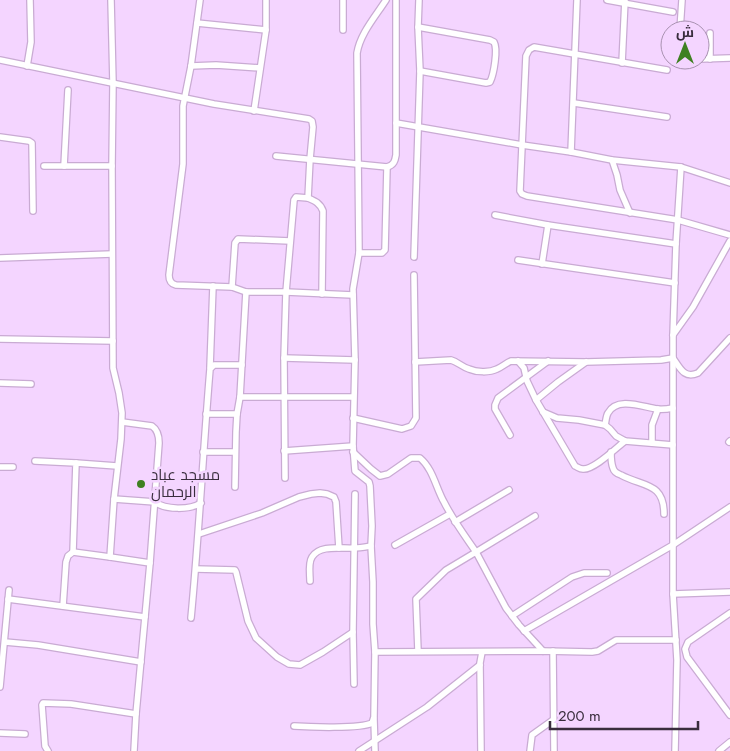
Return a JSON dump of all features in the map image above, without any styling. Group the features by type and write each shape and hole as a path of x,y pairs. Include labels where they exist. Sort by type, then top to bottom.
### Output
{"street":[{"path":"27,66 31,42 30,0"},
{"path":"110,557 122,422 121,402 113,368 112,0"},
{"path":"200,0 191,66 183,106 183,164 169,278 172,284 232,287 246,292 354,295"},
{"path":"254,111 266,30 266,0"},
{"path":"343,0 343,30"},
{"path":"375,751 375,652 370,484 355,471 353,449 354,283 359,253 357,53 363,36 386,0"},
{"path":"276,156 387,167 392,165 396,159 396,0"},
{"path":"414,257 420,71 419,0"},
{"path":"571,152 577,0"},
{"path":"607,0 673,12"},
{"path":"681,20 682,0"},
{"path":"622,63 624,2"},
{"path":"197,23 266,30"},
{"path":"418,28 490,40 494,42 496,47 490,82 486,83 420,71"},
{"path":"660,69 534,47 529,50 526,56 520,187 522,194 678,220 730,235"},
{"path":"710,58 730,58"},
{"path":"0,60 185,98 309,119 314,127 308,198"},
{"path":"191,66 216,65 260,68"},
{"path":"64,166 68,90"},
{"path":"574,103 667,117"},
{"path":"396,123 612,160 680,167 730,182"},
{"path":"0,137 32,143 33,211"},
{"path":"612,160 620,190 630,212"},
{"path":"44,166 112,166"},
{"path":"359,253 382,253 385,250 387,167"},
{"path":"675,751 677,693 673,594 674,499 672,445 673,336 680,167"},
{"path":"285,478 284,358 286,292 294,200 296,197 308,198 322,206 322,294"},
{"path":"495,215 676,244"},
{"path":"542,264 548,225"},
{"path":"232,287 235,243 238,240 290,241"},
{"path":"673,336 697,300 730,241"},
{"path":"0,258 112,254"},
{"path":"518,260 675,283"},
{"path":"353,418 402,429 411,426 416,418 414,275"},
{"path":"191,618 199,534 210,367 213,286"},
{"path":"236,487 235,452 246,292"},
{"path":"673,358 685,374 694,375 730,338"},
{"path":"0,339 113,342"},
{"path":"284,358 355,360"},
{"path":"415,362 450,360 470,370 477,371 494,370 508,362 518,361 586,362 673,358"},
{"path":"518,361 524,368 527,381 536,400 575,466 582,469 596,465 625,441"},
{"path":"510,434 495,409 498,398 548,362"},
{"path":"536,400 586,362"},
{"path":"210,367 214,365 242,365"},
{"path":"0,383 31,384"},
{"path":"240,397 353,396"},
{"path":"605,425 608,412 624,403 664,410 673,408"},
{"path":"652,443 652,425 658,409"},
{"path":"543,412 557,418 605,425 616,436 625,441 672,445"},
{"path":"206,414 237,414"},
{"path":"122,422 152,426 158,434 159,443 134,751"},
{"path":"284,452 353,449"},
{"path":"353,449 370,470 380,476 388,474 411,458 420,458 427,464 450,514 476,552 502,601 524,631 543,651"},
{"path":"203,452 235,452"},
{"path":"611,452 611,463 616,472 658,492 662,499 664,514"},
{"path":"36,461 118,466"},
{"path":"73,552 76,463"},
{"path":"0,467 13,467"},
{"path":"455,522 509,490"},
{"path":"199,534 262,513 300,497 320,493 334,498 336,502 338,548"},
{"path":"354,684 355,494"},
{"path":"114,499 155,502 163,506 183,508 200,504"},
{"path":"524,631 673,545 730,507"},
{"path":"395,544 450,514"},
{"path":"418,651 416,599 446,570 535,516"},
{"path":"310,581 310,562 313,555 324,549 371,546"},
{"path":"63,606 66,562 68,556 73,552 150,563"},
{"path":"196,569 235,570 248,622 256,638 289,664 300,665 353,632"},
{"path":"512,616 572,577 584,573 607,573"},
{"path":"0,686 9,590"},
{"path":"673,594 730,592"},
{"path":"8,599 145,617"},
{"path":"730,613 688,642 685,649 687,657 730,715"},
{"path":"375,652 593,652 616,640 676,640"},
{"path":"5,642 141,662"},
{"path":"553,651 554,751"},
{"path":"481,751 480,665 482,652"},
{"path":"359,751 427,707 480,665"},
{"path":"48,751 45,746 43,703 70,704 136,714"},
{"path":"294,726 338,727 366,725 372,723 374,717"},
{"path":"530,751 532,735 553,720"},
{"path":"0,734 25,734"},
{"path":"719,751 730,742"}],"place":[{"name":"مسجد عباد الرحمان","path":"141,484"}]}
